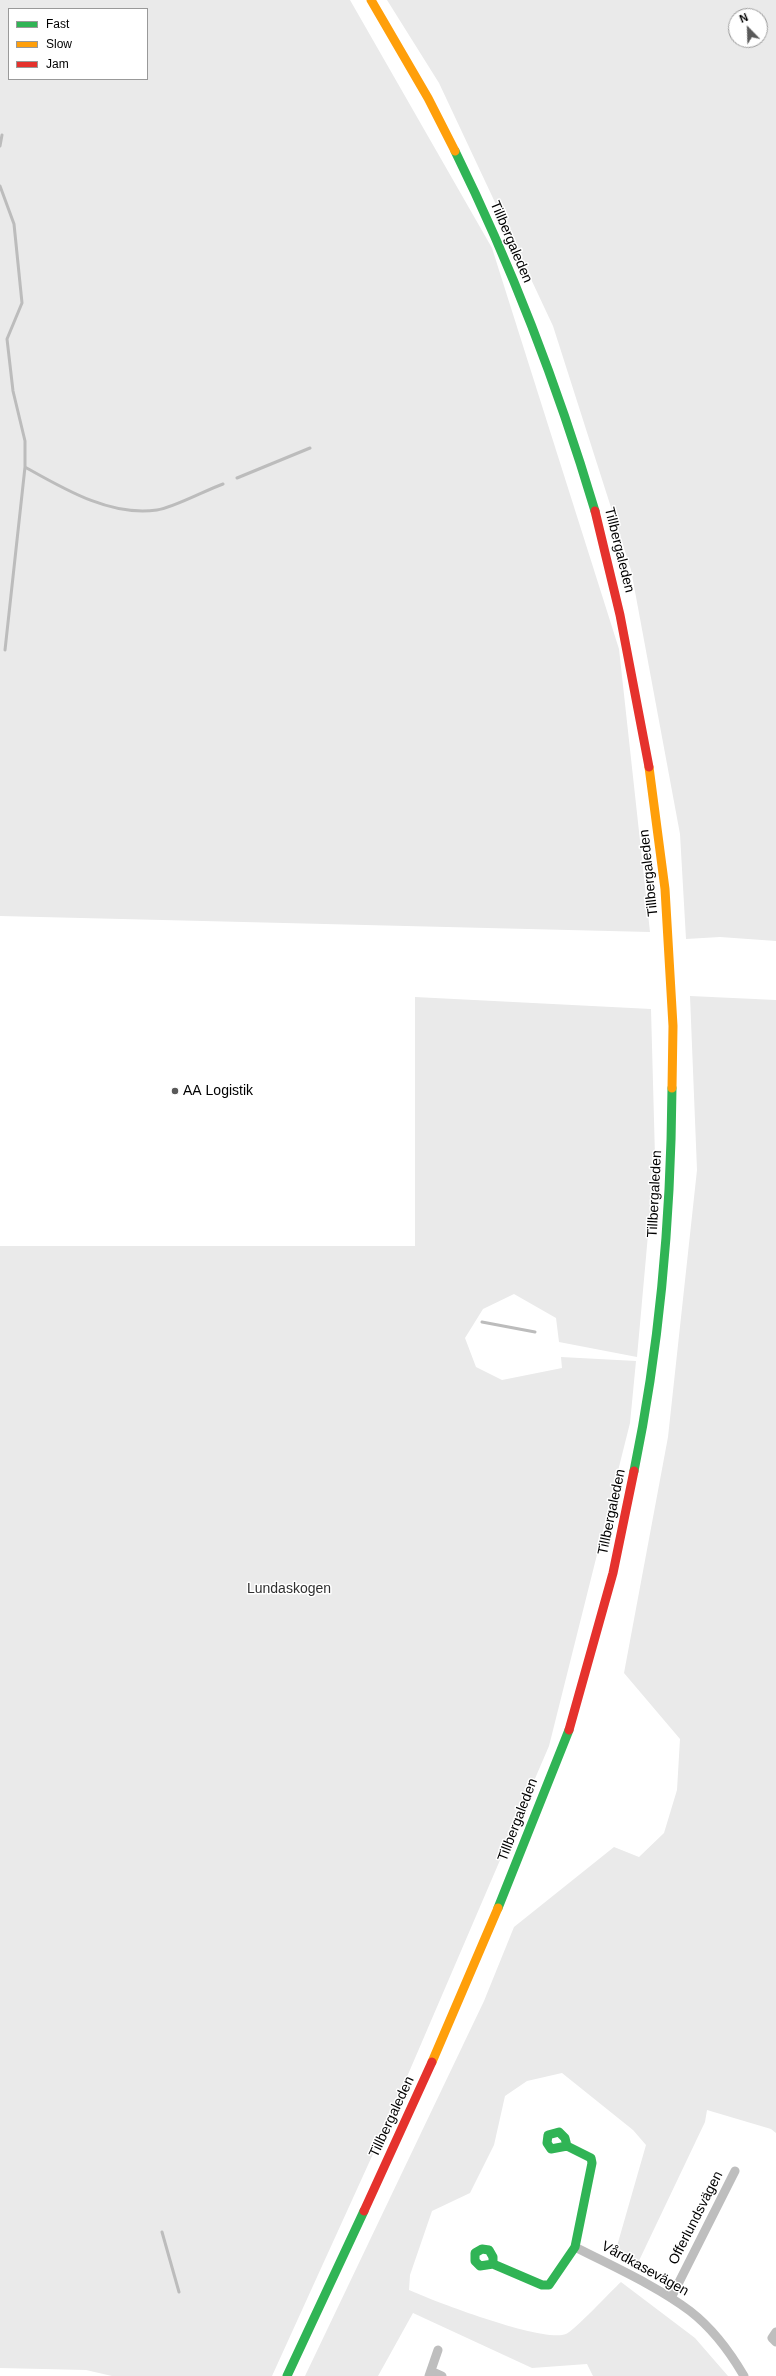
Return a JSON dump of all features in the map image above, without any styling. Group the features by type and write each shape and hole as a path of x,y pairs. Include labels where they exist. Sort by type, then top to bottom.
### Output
{"main road":[{"name":"Tillbergaleden","path":"287,2376 423,2084 486,1942 575,1713 612,1576 638,1460 655,1354 668,1232 673,1119 671,946 657,813 632,665 599,522 560,403 502,254 445,131 371,0"},
{"path":"493,2264 542,2285 549,2285 575,2247 592,2163 591,2158 567,2146"}],"street":[{"name":"Offerlundsvägen","path":"671,2298 735,2171"},
{"name":"Vårdkasevägen","path":"575,2247 671,2298 690,2311 718,2338 744,2376"},
{"path":"776,2332 772,2338 776,2342"},
{"path":"438,2350 430,2373 442,2376"}],"green space":[{"path":"0,0 350,0 492,248 619,649 650,932 0,916"},
{"path":"387,0 776,0 776,941 720,937 686,939 680,834 631,570 553,326 439,83"},
{"path":"690,996 776,1000 776,2133 771,2129 707,2110 705,2122 636,2267 615,2253 646,2145 633,2130 562,2073 527,2081 505,2096 494,2145 470,2193 432,2211 410,2275 409,2290 464,2312 489,2320 536,2333 554,2335 566,2334 570,2331 621,2282 695,2338 728,2376 593,2376 587,2364 532,2368 413,2313 378,2376 305,2376 484,2001 514,1927 614,1847 639,1857 664,1833 677,1790 680,1739 624,1673 668,1437 697,1170"},
{"name":"Lundaskogen","path":"415,997 651,1009 655,1157 637,1357 559,1342 556,1318 514,1294 483,1309 465,1338 476,1367 502,1380 562,1368 561,1357 636,1361 630,1423 549,1746 388,2121 272,2376 112,2376 86,2370 0,2368 0,1246 415,1246"}],"waterway":[{"path":"0,146 2,135"},
{"path":"0,186 14,224 22,303 7,339 13,391 25,441 25,467"},
{"path":"237,478 310,448"},
{"path":"5,650 25,467 88,499 122,509 140,511 164,509 223,484"},
{"path":"482,1322 535,1332"},
{"path":"162,2232 179,2292"}],"traffic: fast":[{"path":"455,151 515,283 566,419 595,511"},
{"path":"634,1471 651,1376 662,1280 669,1184 672,1088"},
{"path":"498,1908 569,1730"},
{"path":"493,2264 493,2257 489,2250 482,2249 475,2253 475,2261 480,2266 493,2264 542,2285 549,2285 575,2247 592,2163 591,2158 567,2146 551,2149 547,2143 548,2135 559,2132 565,2138 567,2146"},
{"path":"287,2376 364,2211"}],"traffic: slow":[{"path":"371,0 428,98 455,151"},
{"path":"649,767 665,889 673,1026 672,1088"},
{"path":"432,2062 498,1908"}],"traffic: jam":[{"path":"595,511 620,615 649,767"},
{"path":"569,1730 613,1573 634,1471"},
{"path":"364,2211 432,2062"}],"place":[{"name":"AA Logistik","path":"175,1091"}]}
